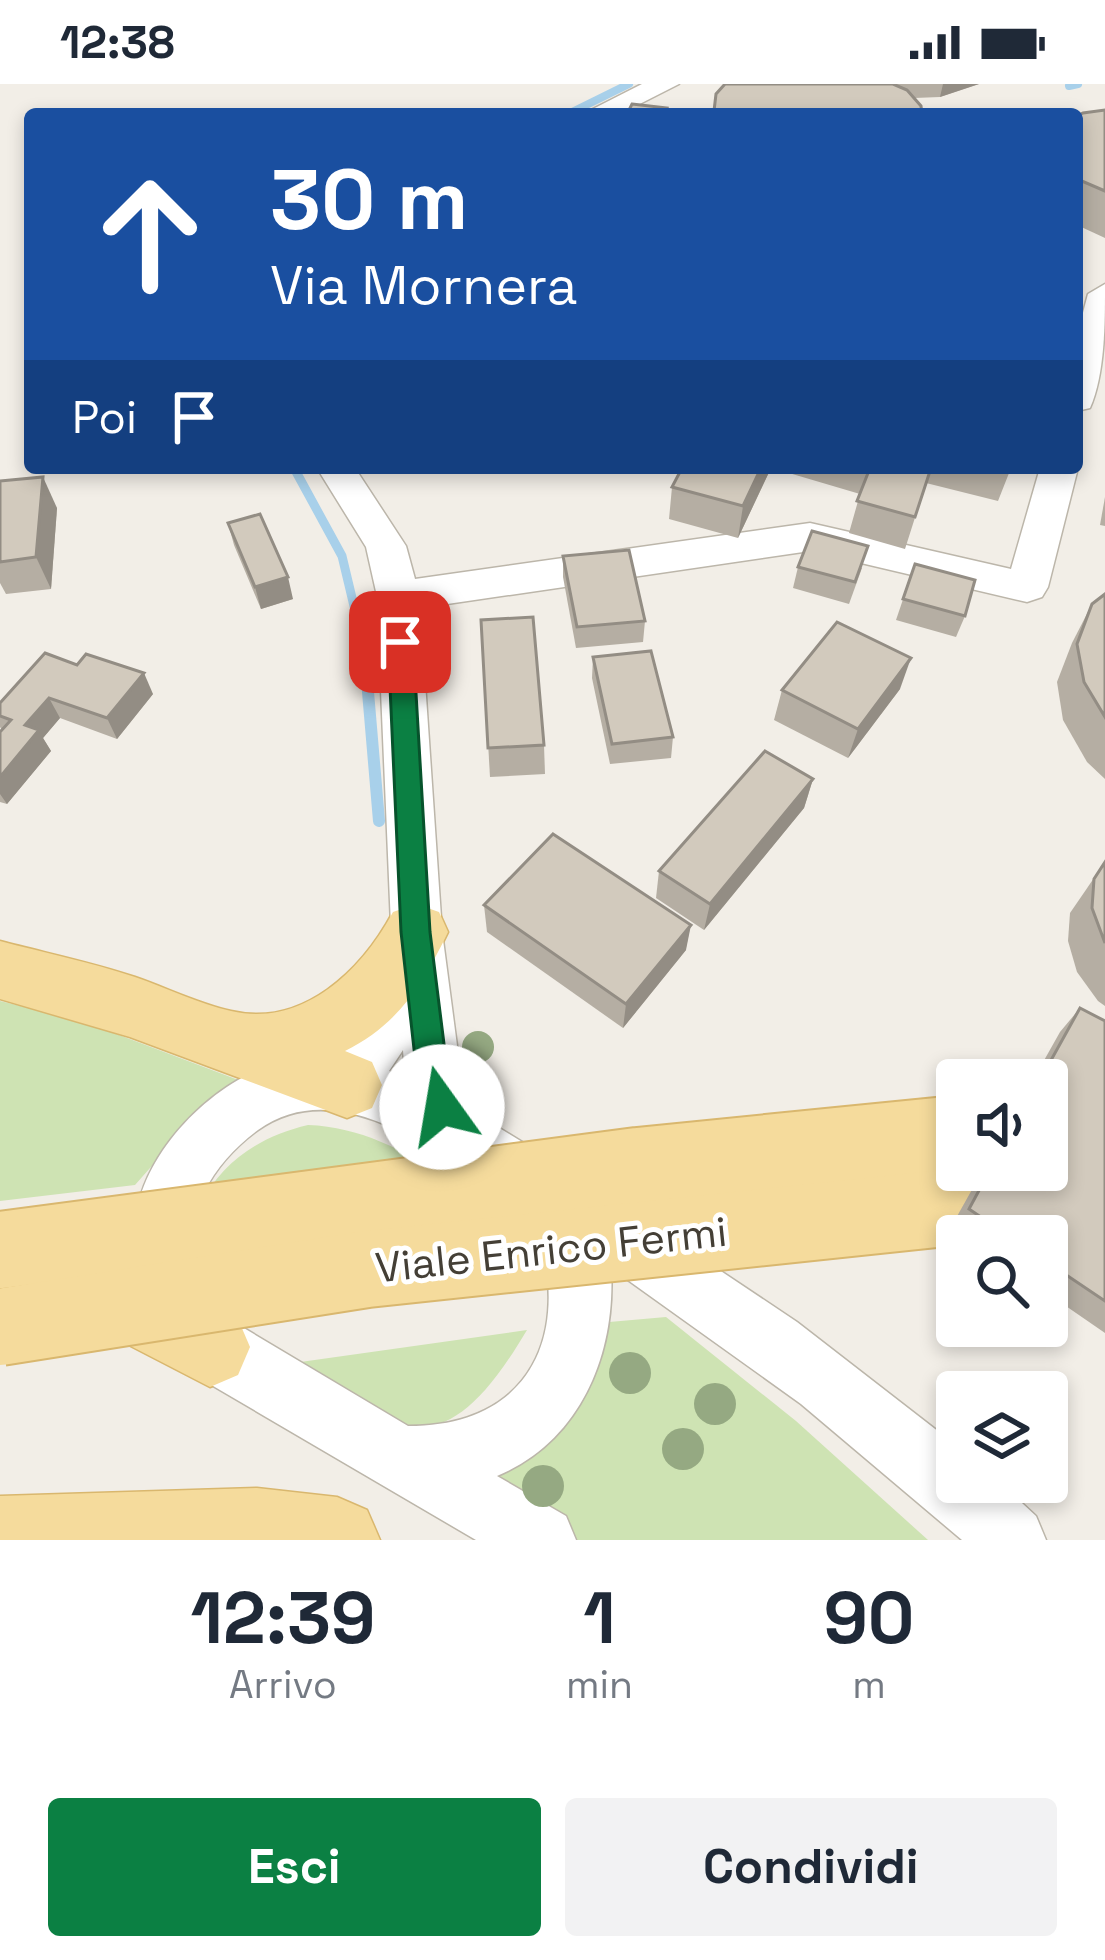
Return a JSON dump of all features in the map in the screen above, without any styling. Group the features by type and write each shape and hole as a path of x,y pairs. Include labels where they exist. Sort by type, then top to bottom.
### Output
{"main road":[{"path":"238,1043 296,1040 348,1018 389,978 416,932"},
{"path":"0,970 238,1043 347,1084"},
{"name":"Viale Enrico Fermi","path":"0,1250 638,1166 936,1137"},
{"name":"Viale Enrico Fermi","path":"0,1327 367,1269 1105,1191"},
{"path":"0,1236 210,1347"},
{"path":"0,1539 257,1531 337,1540"}],"street":[{"path":"611,108 665,84"},
{"path":"1083,377 1105,294"},
{"path":"340,474 386,546 398,596 416,932 433,1076 459,1138"},
{"path":"398,596 810,537 1028,587 1057,474"},
{"path":"347,1084 396,1014 414,960 416,932"},
{"path":"542,1540 210,1347 176,1307 162,1244 176,1182 202,1140 253,1100 295,1085 347,1084 380,1095 459,1138 543,1188 804,1362 945,1476 1012,1540"},
{"path":"398,1458 446,1460 498,1443 542,1408 558,1385 579,1334 583,1281 570,1231 543,1188"}],"green space":[{"path":"0,1001 82,1021 241,1081 173,1142 135,1185 0,1201"},
{"path":"308,1125 363,1135 446,1175 200,1205 231,1163 274,1136"},
{"path":"666,1317 796,1421 928,1540 571,1540 472,1475 598,1323"},
{"path":"527,1330 468,1407 441,1423 414,1428 385,1422 272,1366"}],"building":[{"path":"725,84 893,84 907,90 921,108 714,108 716,94"},
{"path":"1105,110 1105,191 1083,182 1083,113"},
{"path":"679,474 758,474 743,506 672,487"},
{"path":"868,474 929,474 915,517 857,501"},
{"path":"43,477 36,557 0,562 0,481"},
{"path":"260,514 288,577 255,587 228,523"},
{"path":"812,531 868,546 855,582 798,567"},
{"path":"629,550 645,621 577,627 563,556"},
{"path":"915,564 975,580 965,616 903,599"},
{"path":"1105,594 1105,717 1084,682 1077,644 1092,604"},
{"path":"533,617 544,745 488,748 481,620"},
{"path":"837,622 911,658 858,729 782,690"},
{"path":"651,651 673,737 612,744 593,657"},
{"path":"45,653 77,665 86,654 144,673 107,718 49,698 25,725 39,730 0,777 0,732 11,720 0,716 0,703"},
{"path":"765,751 813,779 710,904 659,871"},
{"path":"553,834 691,925 626,1004 484,905"},
{"path":"1105,862 1105,943 1092,908 1094,879"},
{"path":"1080,1008 1105,1021 1105,1301 1068,1276 1068,1215 978,1215 969,1209 979,1191 1068,1191 1068,1059 1052,1059"}],"waterway":[{"path":"580,108 629,84"},
{"path":"1069,86 1078,84"},
{"path":"297,474 342,556 364,648"},
{"path":"364,645 379,821"}],"route":[{"path":"400,642 416,932 433,1076 442,1107"}]}
